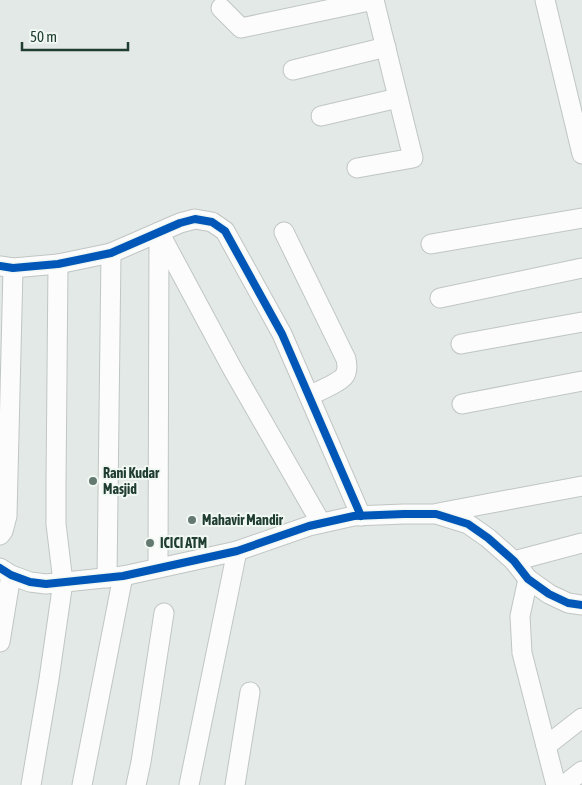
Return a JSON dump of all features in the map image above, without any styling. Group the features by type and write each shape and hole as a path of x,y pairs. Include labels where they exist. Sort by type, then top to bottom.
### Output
{"street":[{"path":"221,8 241,28 374,0 413,158 357,168"},
{"path":"545,0 582,154"},
{"path":"293,70 386,47"},
{"path":"321,116 398,98"},
{"path":"431,244 582,218"},
{"path":"0,535 3,532 7,516 6,267 58,264 111,253 180,222 195,219 212,222 225,231 282,334 361,516"},
{"path":"159,232 232,368 320,523"},
{"path":"158,568 159,232"},
{"path":"284,232 348,366 346,374 340,380 309,396"},
{"path":"82,785 115,577 111,253"},
{"path":"31,785 63,582 56,524 58,264"},
{"path":"440,298 582,268"},
{"path":"461,344 582,322"},
{"path":"462,404 582,381"},
{"path":"0,642 5,572 30,582 46,584 115,577 237,551 309,526 354,516 436,514 582,486"},
{"path":"436,514 468,524 488,538 514,561 528,579 549,594 568,603 582,605"},
{"path":"514,561 582,543"},
{"path":"188,785 237,551"},
{"path":"528,579 520,616 522,653 556,785"},
{"path":"136,785 164,613"},
{"path":"235,785 250,692"},
{"path":"546,746 582,718"},
{"path":"564,785 582,771"}],"cycle path":[{"path":"0,266 13,268 58,264 111,253 180,223 195,219 212,222 225,231 282,334 361,516"},
{"path":"0,568 11,575 30,582 46,584 123,576 237,551 309,526 354,516 436,514 468,524 488,538 514,561 528,579 549,594 568,603 582,605"}],"place":[{"name":"Rani Kudar Masjid","path":"93,481"},
{"name":"Mahavir Mandir","path":"192,520"},
{"name":"ICICI ATM","path":"150,543"}]}
